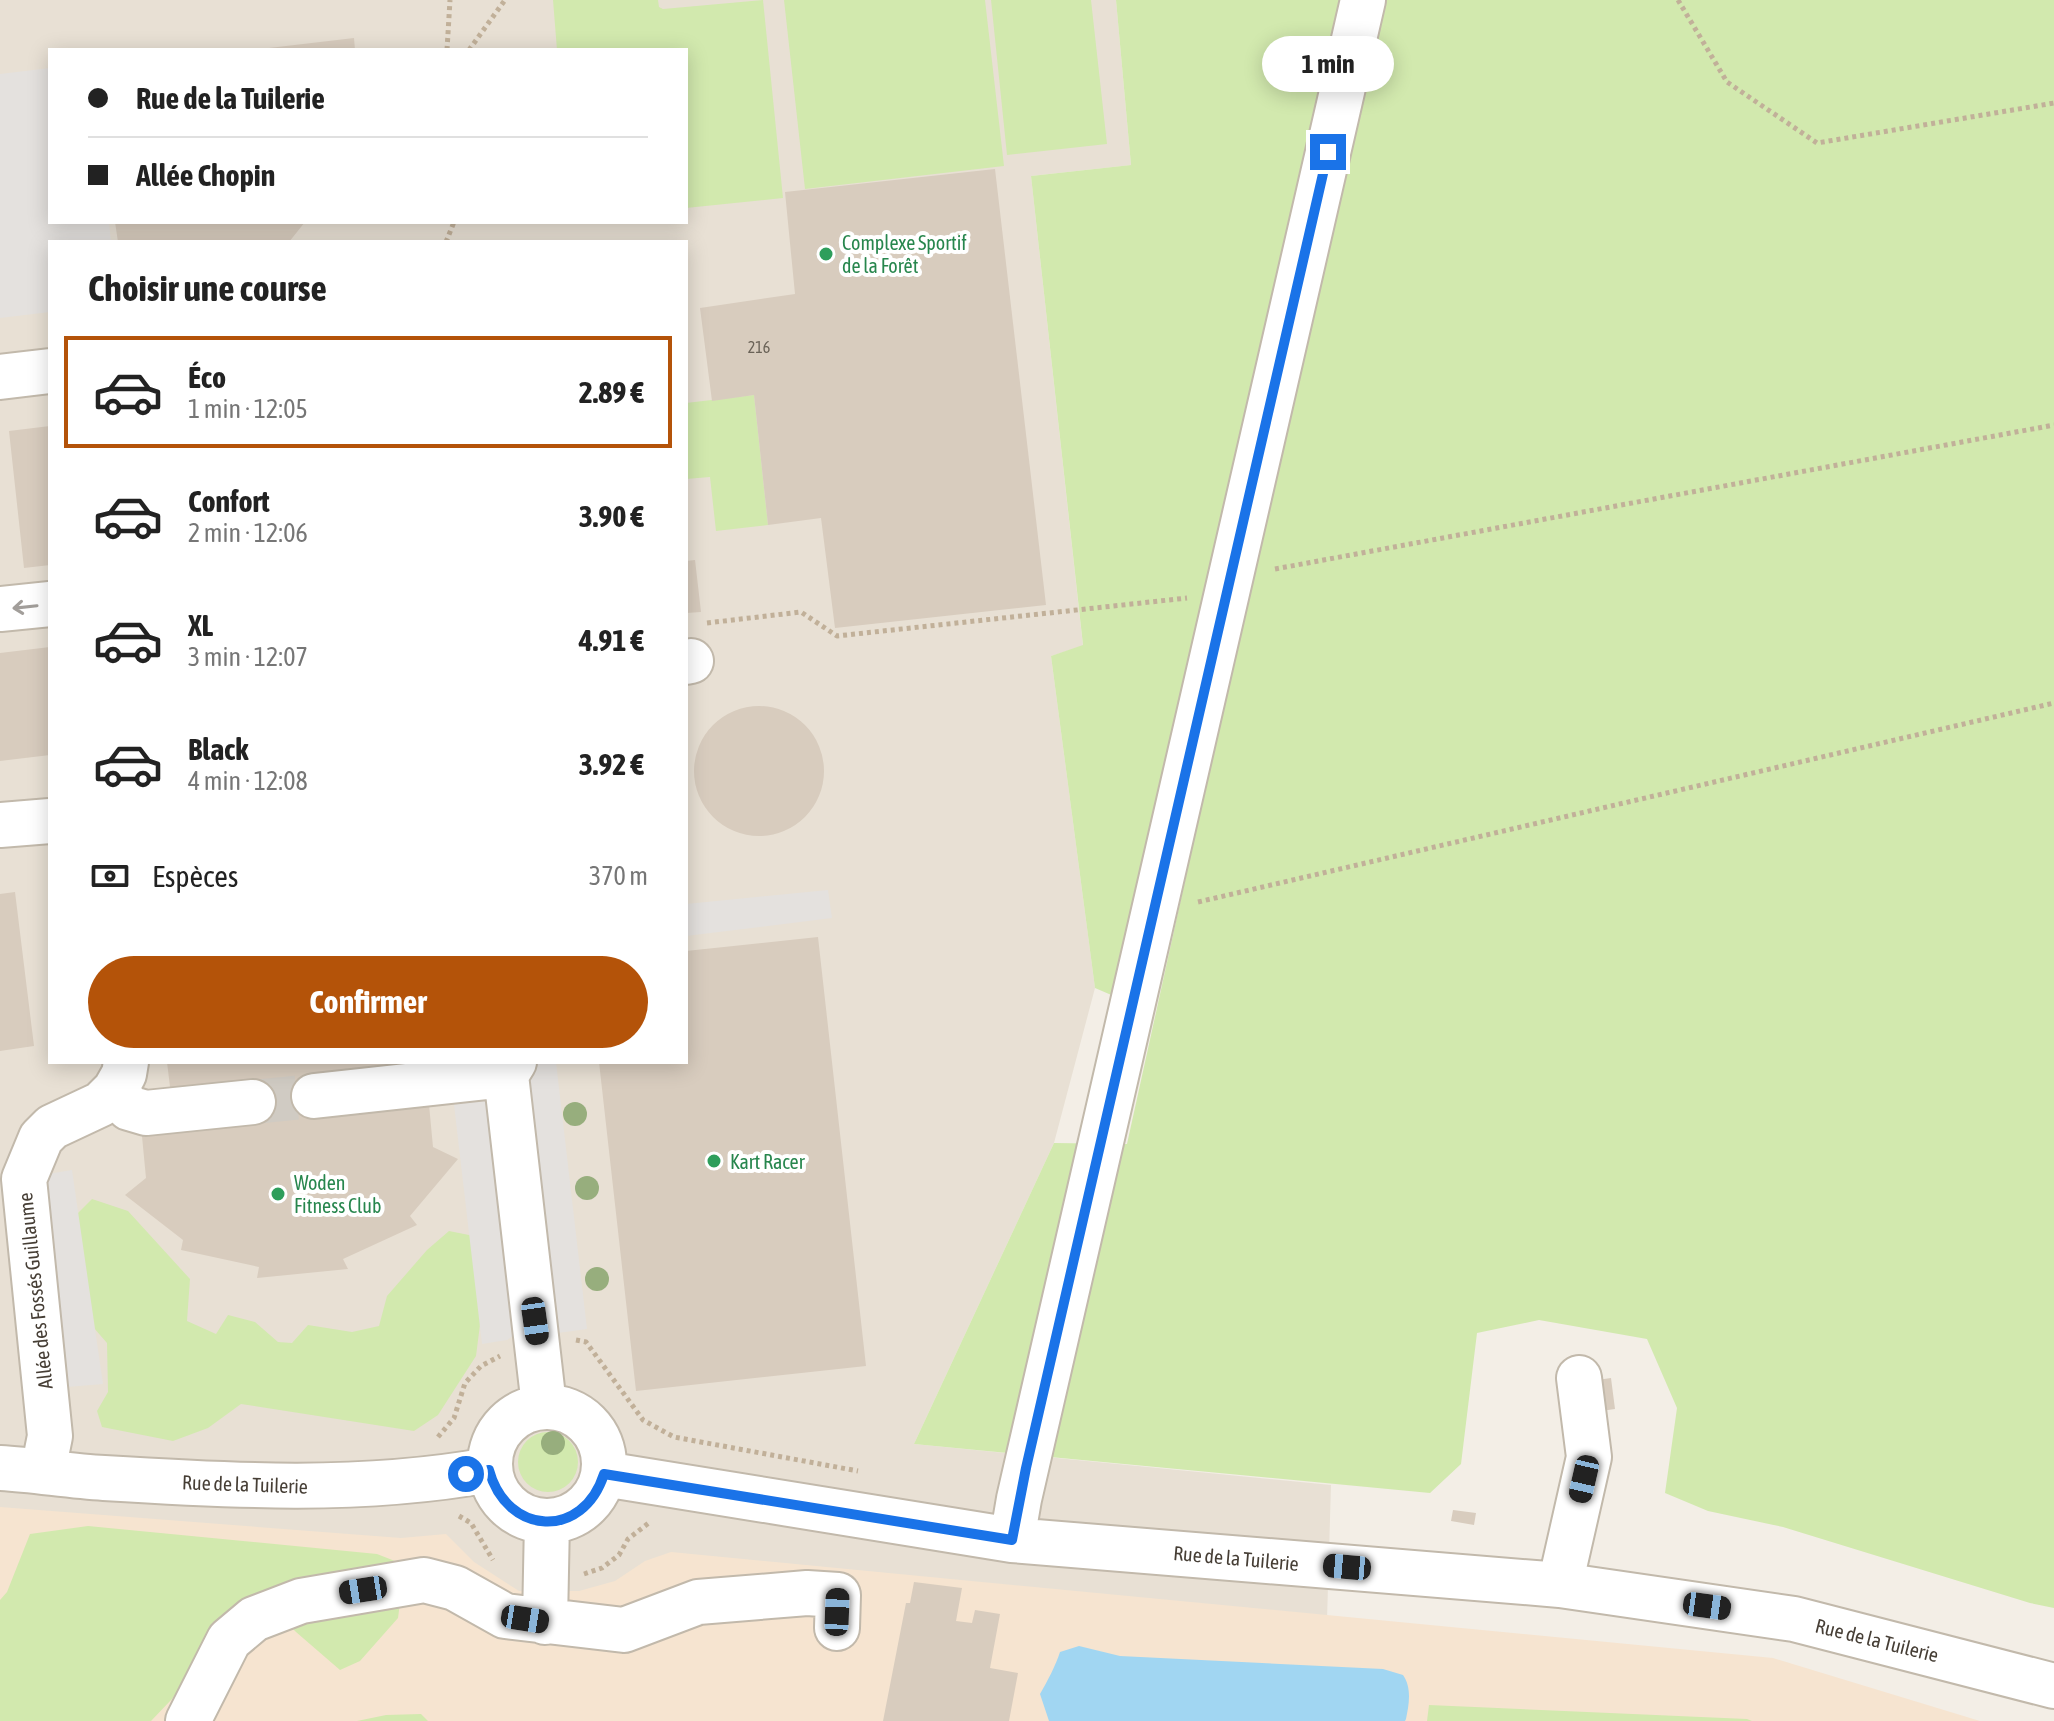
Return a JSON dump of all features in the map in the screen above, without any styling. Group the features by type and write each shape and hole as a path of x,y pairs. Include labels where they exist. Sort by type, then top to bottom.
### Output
{"street":[{"path":"1012,1540 1363,0"},
{"path":"0,377 48,371"},
{"path":"0,609 48,604"},
{"path":"0,825 48,821"},
{"path":"314,1096 504,1066 544,1406"},
{"path":"120,1076 129,1108 146,1113 253,1102"},
{"name":"Allée des Fossés Guillaume","path":"22,1470 47,1451 50,1436 24,1179 41,1138 52,1127 101,1104 120,1076"},
{"path":"1560,1585 1589,1457 1579,1378"},
{"path":"544,1406 561,1408 591,1426 600,1440 604,1457 604,1474 590,1503 563,1519 547,1521 530,1519 509,1506 494,1486 489,1470 494,1443 510,1420 526,1410 544,1406"},
{"name":"Rue de la Tuilerie","path":"22,1470 101,1478 321,1487 442,1478 489,1470"},
{"name":"Rue de la Tuilerie","path":"604,1474 1012,1540 1560,1585 1794,1619 2054,1686"},
{"path":"545,1622 547,1521"},
{"path":"188,1721 229,1640 254,1619 301,1601 424,1580 455,1588 505,1616 624,1630 698,1602 807,1593 838,1595 837,1628"}],"path":[{"path":"447,48 450,0"},
{"path":"470,48 505,0"},
{"path":"1678,0 1727,82 1817,143 2054,103"},
{"path":"693,649 801,612 837,636 1228,585 2054,425"},
{"path":"1154,912 2054,703"},
{"path":"572,1339 586,1342 643,1420 674,1437 859,1471"}],"shaded area":[{"path":"0,0 1116,0 1131,165 1031,176 1083,646 1051,656 1095,988 1054,1143 914,1444 1331,1485 1324,1721 0,1721"},
{"path":"48,68 48,224 109,224 111,240 48,240 48,312 0,318 0,74"},
{"path":"828,890 832,918 688,936 688,904"},
{"path":"449,1064 556,1064 587,1329 558,1333 535,1321 507,1340 482,1344"},
{"path":"72,1170 103,1384 67,1387 42,1175"},
{"path":"0,1507 401,1538 446,1534 474,1562 519,1591 579,1591 615,1581 645,1561 671,1552 1773,1658 1980,1721 3,1721 0,1697"}],"green space":[{"path":"553,0 658,0 659,7 663,9 763,0 783,198 688,208 688,48 557,48"},
{"path":"784,0 985,0 1004,166 805,189"},
{"path":"991,0 1091,0 1107,144 1007,155"},
{"path":"1116,0 1352,0 1123,1000 1095,988 1051,656 1083,645 1031,176 1131,165"},
{"path":"1379,0 2054,0 2054,1608 1783,1527 1708,1511 1665,1493 1677,1408 1647,1339 1539,1320 1477,1333 1461,1464 1430,1493 914,1444 1054,1143 1127,1144"},
{"path":"754,395 768,525 716,531 710,477 688,479 688,403"},
{"path":"92,1199 128,1211 190,1279 187,1321 216,1334 228,1315 255,1322 278,1342 292,1343 308,1325 352,1332 379,1326 387,1296 427,1250 449,1231 474,1236 483,1301 476,1356 438,1415 414,1431 241,1404 208,1428 173,1441 102,1427 97,1411 108,1392 107,1343 73,1304 66,1225"},
{"path":"548,1432 569,1441 578,1462 569,1483 548,1492 527,1483 518,1462 527,1441"},
{"path":"88,1526 377,1554 405,1565 398,1618 360,1661 340,1670 265,1601 226,1619 172,1699 151,1721 0,1721 0,1600 7,1592 30,1534"},
{"path":"1429,1705 1747,1719 1752,1721 1427,1721"},
{"path":"421,1714 428,1721 357,1721 386,1715"}],"water":[{"path":"1079,1646 1120,1656 1383,1669 1403,1675 1406,1680 1409,1696 1406,1719 1049,1721 1040,1694 1060,1652"}],"building":[{"path":"354,38 355,48 269,48"},
{"path":"995,169 1046,605 835,628 821,518 768,525 754,395 712,401 700,308 795,294 785,192"},
{"path":"115,224 303,224 291,240 118,240"},
{"path":"48,426 48,565 24,568 9,431"},
{"path":"695,560 701,612 688,613 688,561"},
{"path":"48,647 48,755 0,761 0,653"},
{"path":"759,706 784,711 805,725 819,746 824,771 819,796 805,817 784,831 759,836 734,831 713,817 699,796 694,771 699,746 713,725 734,711"},
{"path":"15,892 34,1046 0,1051 0,894"},
{"path":"818,937 866,1366 636,1391 599,1064 688,1064 688,951"},
{"path":"167,1064 442,1064 428,1094 433,1147 458,1159 410,1216 417,1225 343,1259 348,1269 257,1278 259,1267 181,1250 183,1240 125,1195 146,1178 141,1126 171,1095"},
{"path":"1611,1378 1615,1409 1594,1412 1590,1381"},
{"path":"1453,1510 1476,1513 1474,1525 1451,1521"},
{"path":"914,1582 962,1588 956,1621 972,1623 975,1610 1000,1614 990,1668 1018,1673 1009,1721 883,1721 906,1603 910,1603"}],"tunnel":[{"path":"253,1102 314,1096"}],"place":[{"name":"Complexe Sportif de la Forêt","path":"826,254"},
{"name":"Kart Racer","path":"714,1161"},
{"name":"Woden Fitness Club","path":"278,1194"}],"route":[{"path":"466,1474 489,1470 502,1501 530,1519 563,1519 577,1513 590,1503 604,1474 1012,1540 1328,152"}]}
